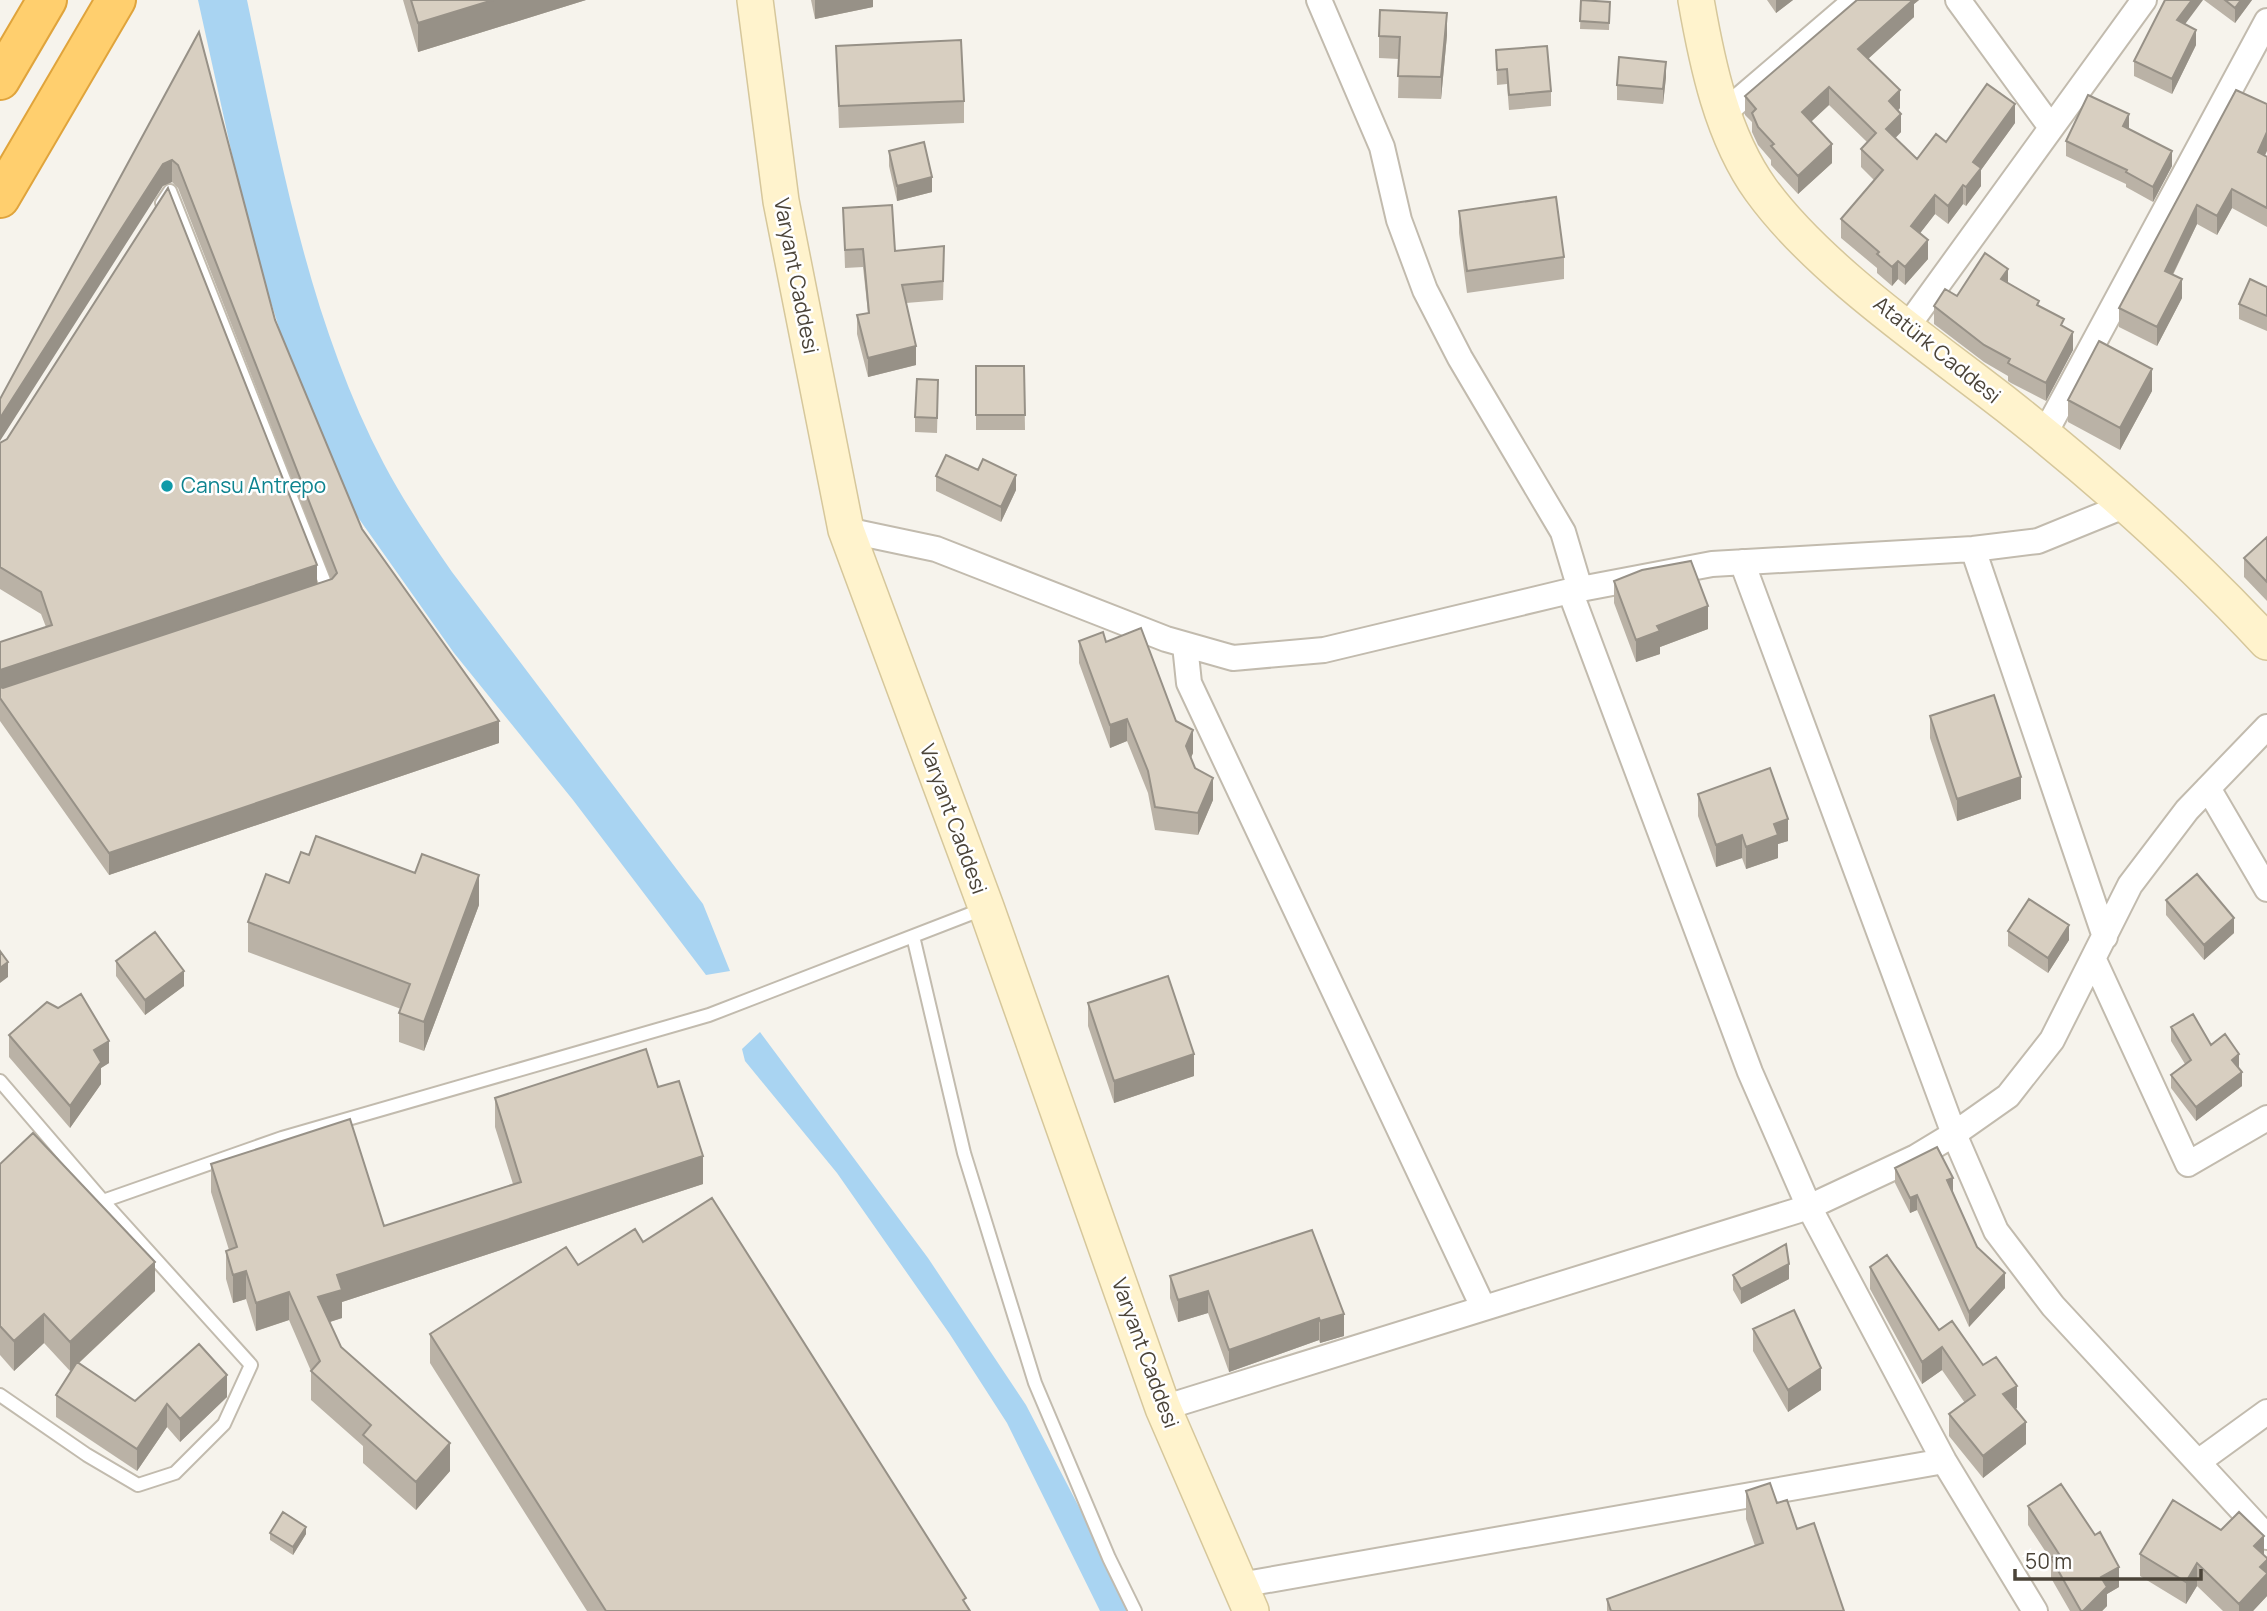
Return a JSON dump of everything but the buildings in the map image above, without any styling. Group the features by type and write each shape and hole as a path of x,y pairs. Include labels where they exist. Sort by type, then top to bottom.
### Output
{"highway":[{"path":"0,80 47,0"},
{"path":"0,198 116,0"}],"street":[{"name":"Varyant Caddesi","path":"755,0 781,201 846,530 986,907 1163,1408 1245,1598"},
{"path":"1319,0 1382,147 1399,220 1425,290 1460,358 1563,532 1575,590 1750,1072 1810,1207 1944,1461 2035,1611"},
{"name":"Atatürk Caddesi","path":"1696,0 1712,82 1724,113 1759,188 1779,212 1834,266 2044,435 2211,582 2267,642"},
{"path":"1724,113 1856,0"},
{"path":"1958,0 2050,126"},
{"path":"1907,327 2050,126 2144,0"},
{"path":"2044,435 2267,21"},
{"path":"846,530 936,549 1185,645 1233,659 1324,650 1575,590 1712,564 1973,549 2038,541 2124,506"},
{"path":"1973,549 2105,937"},
{"path":"1742,562 1954,1134 1996,1231 2053,1306 2267,1537"},
{"path":"1185,645 1189,683 1483,1307"},
{"path":"1163,1408 1810,1207 1916,1157 1954,1134 2008,1096 2052,1040 2130,885 2187,810 2267,727"},
{"path":"2208,789 2267,889"},
{"path":"2094,960 2188,1164 2267,1118"},
{"path":"2198,1462 2267,1412"},
{"path":"1245,1598 1944,1461"}],"lane":[{"path":"155,214 170,191 329,593 316,597"},
{"path":"103,1201 282,1138 709,1015 986,907"},
{"path":"913,936 964,1153 1035,1383 1109,1558 1135,1611"},
{"path":"0,1081 103,1201 251,1365 224,1424 175,1473 138,1485 87,1455 0,1395"}],"water":[{"path":"198,0 247,0 285,178 316,296 358,409 384,464 416,519 452,572 703,904 730,971 706,975 573,800 454,653 357,516 326,451 287,353 250,236"},
{"path":"760,1032 928,1258 1026,1405 1133,1611 1100,1611 1007,1423 949,1333 837,1173 745,1061 742,1049"}],"place":[{"name":"Cansu Antrepo","path":"167,486"}]}
